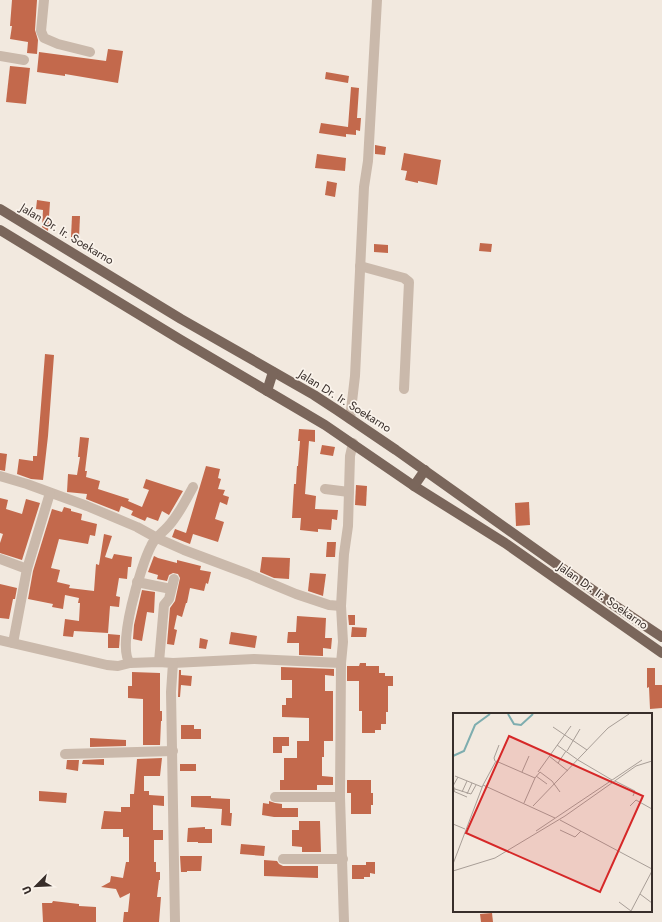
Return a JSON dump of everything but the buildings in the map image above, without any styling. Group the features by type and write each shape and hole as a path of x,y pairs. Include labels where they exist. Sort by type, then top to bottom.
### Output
{"main road":[{"name":"Jalan Dr. Ir. Soekarno","path":"0,209 174,315 314,395 425,470 614,605 662,637"},
{"name":"Jalan Dr. Ir. Soekarno","path":"0,230 181,340 325,425 414,486 505,543 662,653"},
{"path":"267,391 273,372"},
{"path":"414,486 425,470"}],"street":[{"path":"44,0 41,31 44,38 58,44 90,52"},
{"path":"350,419 355,368 364,187 370,131 377,0"},
{"path":"0,56 24,60"},
{"path":"360,266 404,278 409,282 404,389"},
{"path":"344,922 340,797 341,663 343,642 341,606 344,554 348,526 350,456 353,444"},
{"path":"0,476 50,493 136,527 184,550 296,594 329,605 341,606"},
{"path":"130,663 126,657 127,629 135,588 146,555 151,545 179,512 193,487"},
{"path":"325,489 349,492"},
{"path":"13,643 27,569 50,493"},
{"path":"0,559 27,569"},
{"path":"159,662 164,606 169,599 174,579"},
{"path":"137,582 171,589"},
{"path":"0,640 107,665 118,666 130,663 173,663 254,659 341,663"},
{"path":"173,663 171,692 175,922"},
{"path":"65,754 173,752"},
{"path":"275,797 340,797"},
{"path":"283,859 343,860"}]}
